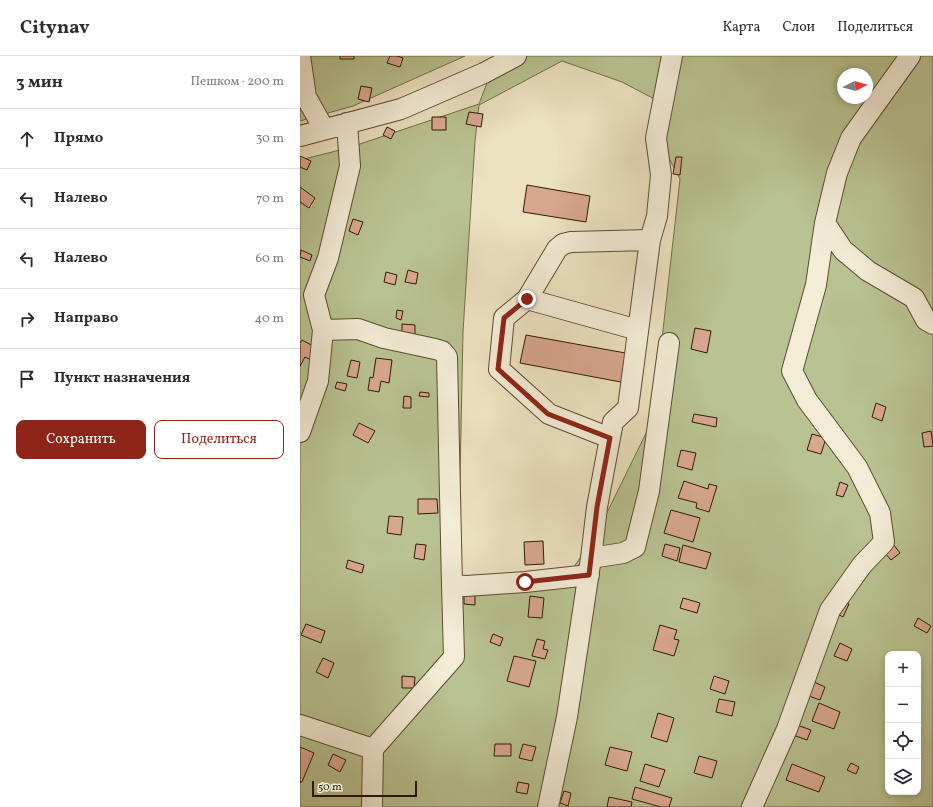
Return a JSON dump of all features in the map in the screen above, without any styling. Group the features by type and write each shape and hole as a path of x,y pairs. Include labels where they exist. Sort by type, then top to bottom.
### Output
{"street":[{"path":"300,56 306,97 324,129"},
{"path":"300,136 401,109 434,96 516,56"},
{"path":"548,807 567,717 590,566 597,507 613,422 628,408 650,240 657,216 661,175 656,138 672,56"},
{"path":"752,807 787,729 830,610 862,565 884,542 880,513 857,466 807,400 792,371 816,285 825,223 837,173 851,138 910,56"},
{"path":"300,432 318,381 323,330 314,295 328,258 350,166 347,123"},
{"path":"825,223 843,250 868,271 914,298 926,320 933,324"},
{"path":"610,438 548,414 498,369 504,318 527,299 557,249 563,244 571,242 650,240"},
{"path":"527,299 638,330"},
{"path":"323,330 358,329 384,338 442,351 446,357 454,657 373,749 372,807"},
{"path":"452,585 466,586 525,582 590,566 635,547 649,491 669,343"},
{"path":"300,725 373,749"}],"green space":[{"path":"300,56 465,56 353,106 300,121"},
{"path":"497,56 933,56 933,807 300,807 300,160 348,148 479,104","holes":["562,61 622,82 664,104 663,147 680,179 653,419 596,535 562,584 458,576 463,332 475,141 479,105"]}],"building":[{"path":"340,56 354,56 354,59 340,59"},
{"path":"390,56 403,58 400,67 387,63"},
{"path":"361,86 372,88 369,102 358,99"},
{"path":"469,112 483,114 481,127 466,124"},
{"path":"432,117 446,117 446,130 432,130"},
{"path":"387,127 395,131 391,139 383,135"},
{"path":"300,156 311,161 307,170 300,167"},
{"path":"676,157 682,157 680,175 673,174"},
{"path":"527,185 590,196 586,222 523,212"},
{"path":"300,187 315,198 309,208 300,202"},
{"path":"353,219 363,222 358,235 349,231"},
{"path":"301,250 312,255 310,261 300,257"},
{"path":"408,270 418,273 416,284 405,282"},
{"path":"386,272 397,275 395,285 384,282"},
{"path":"397,310 403,311 401,320 396,318"},
{"path":"402,324 415,325 415,335 402,334"},
{"path":"695,328 711,331 707,353 691,349"},
{"path":"526,335 631,354 626,383 520,363"},
{"path":"302,340 317,348 311,360 305,357 300,366 300,343"},
{"path":"376,358 392,360 389,383 381,381 379,392 368,390 370,377 373,378"},
{"path":"351,360 360,362 357,378 347,376"},
{"path":"337,382 347,384 345,391 335,388"},
{"path":"420,392 429,393 429,397 419,396"},
{"path":"404,396 411,397 411,408 403,408"},
{"path":"876,403 886,407 882,421 872,417"},
{"path":"694,414 717,418 716,427 692,422"},
{"path":"359,423 375,431 368,443 353,435"},
{"path":"931,431 933,446 924,447 922,433"},
{"path":"812,434 826,438 821,454 807,450"},
{"path":"681,450 696,453 692,470 677,466"},
{"path":"684,481 708,489 709,484 717,486 709,512 696,508 697,503 678,498"},
{"path":"840,482 848,485 843,497 836,495"},
{"path":"418,499 437,499 438,513 418,514"},
{"path":"671,510 700,518 693,542 664,533"},
{"path":"389,516 403,517 401,535 387,533"},
{"path":"543,541 544,564 525,565 524,542"},
{"path":"416,544 426,545 424,560 414,558"},
{"path":"665,544 680,548 677,561 662,556"},
{"path":"893,544 900,553 891,560 884,552"},
{"path":"683,545 711,553 706,569 679,562"},
{"path":"348,560 364,565 362,573 346,568"},
{"path":"464,594 475,594 475,605 464,604"},
{"path":"530,596 544,598 542,618 528,617"},
{"path":"683,598 700,603 697,613 680,608"},
{"path":"842,601 849,604 843,617 836,613"},
{"path":"918,618 931,626 927,633 914,626"},
{"path":"306,624 325,631 321,643 301,635"},
{"path":"660,625 677,630 674,639 679,640 674,656 653,650"},
{"path":"493,634 503,638 500,646 490,642"},
{"path":"537,639 545,641 543,649 548,650 545,659 532,656"},
{"path":"840,643 852,649 847,661 834,656"},
{"path":"514,656 536,661 529,687 507,681"},
{"path":"323,658 334,663 328,678 316,672"},
{"path":"402,676 415,677 414,688 402,688"},
{"path":"714,676 729,681 725,694 710,689"},
{"path":"812,681 825,687 820,700 806,695"},
{"path":"719,699 735,702 732,716 716,712"},
{"path":"819,703 840,712 834,729 812,721"},
{"path":"658,713 674,718 667,742 651,737"},
{"path":"797,725 811,730 807,740 793,735"},
{"path":"495,744 511,744 511,756 494,756"},
{"path":"523,744 536,747 532,761 519,758"},
{"path":"300,747 314,753 302,782 300,782"},
{"path":"610,747 632,752 627,771 605,765"},
{"path":"333,754 346,760 340,772 328,765"},
{"path":"699,756 717,761 712,778 694,773"},
{"path":"851,763 859,767 856,774 847,770"},
{"path":"645,764 665,770 659,787 640,781"},
{"path":"792,764 825,777 819,792 786,780"},
{"path":"518,782 529,784 527,794 516,792"},
{"path":"635,787 672,798 669,807 661,807 632,799"},
{"path":"564,791 571,793 568,806 560,803"},
{"path":"609,797 632,802 631,807 607,807"}],"route":[{"path":"525,582 589,575 597,507 610,438 548,414 498,369 504,318 527,299"}]}
